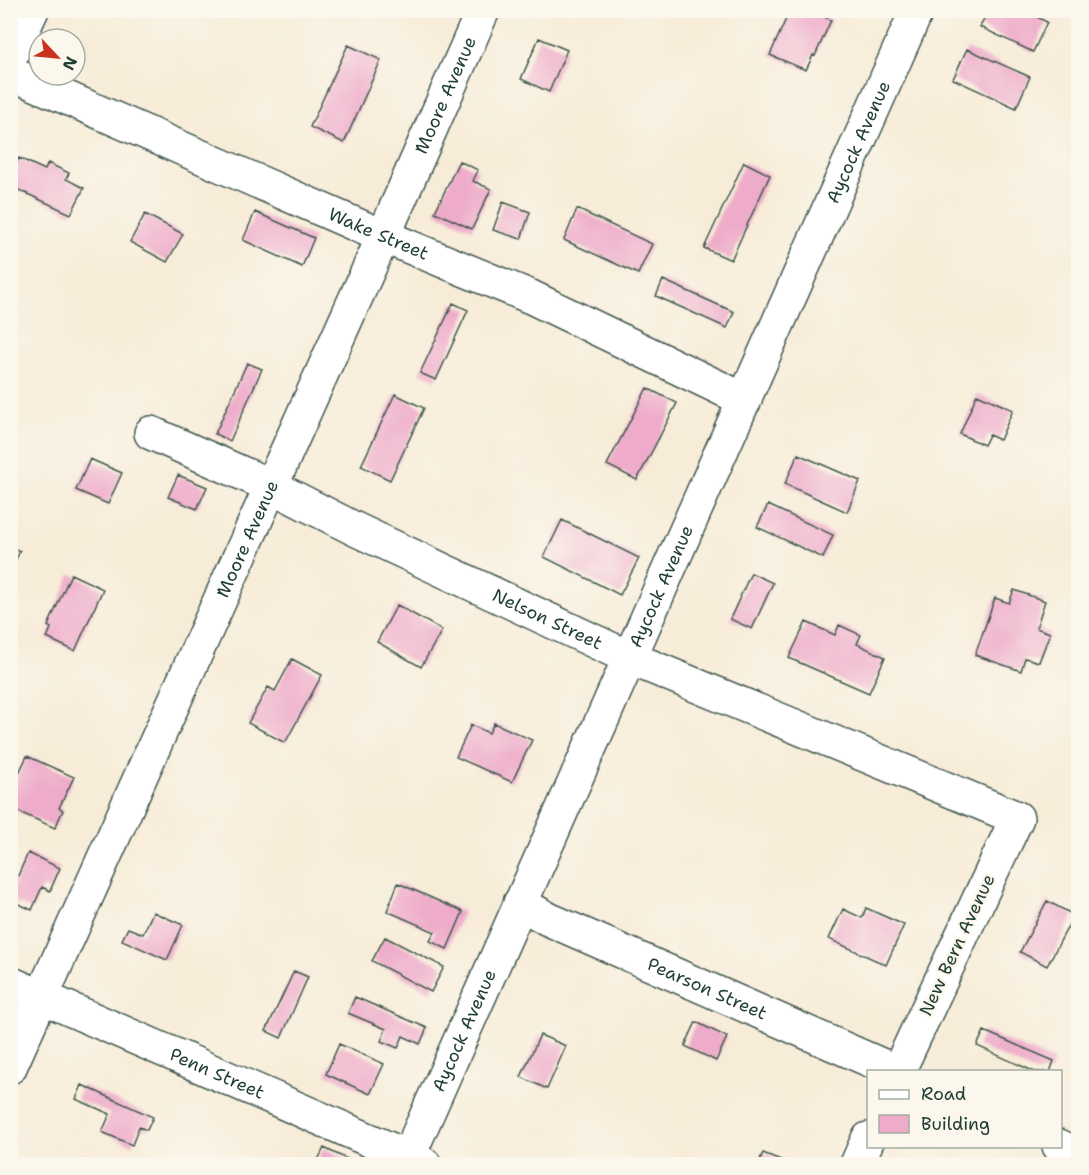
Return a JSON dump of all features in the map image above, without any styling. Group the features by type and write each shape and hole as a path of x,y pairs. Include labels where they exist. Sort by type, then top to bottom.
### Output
{"street":[{"path":"10,58 32,10"},
{"name":"Moore Avenue","path":"10,1067 483,10"},
{"name":"Aycock Avenue","path":"412,1162 520,903 917,10"},
{"name":"Wake Street","path":"10,74 531,297 745,400"},
{"name":"Nelson Street","path":"151,433 271,486 355,530 630,658 1017,818"},
{"name":"New Bern Avenue","path":"897,1070 1017,818"},
{"name":"Pearson Street","path":"520,903 548,919 895,1070"},
{"name":"Penn Street","path":"10,983 412,1162"},
{"path":"857,1164 867,1141"},
{"path":"1062,1147 1078,1155"}],"building":[{"path":"790,10 810,10 831,20 806,70 770,55"},
{"path":"988,10 1023,10 1047,22 1033,52 980,27"},
{"path":"539,38 567,50 549,92 521,79"},
{"path":"348,45 381,60 344,143 310,127"},
{"path":"967,49 1030,77 1016,108 953,79"},
{"path":"19,158 45,170 48,163 69,173 66,179 84,188 71,214 10,186 10,176"},
{"path":"459,161 478,170 473,181 491,189 472,229 435,212"},
{"path":"744,162 770,175 731,260 704,248"},
{"path":"503,202 530,212 521,239 493,230"},
{"path":"577,209 652,244 638,274 564,240"},
{"path":"255,212 314,238 302,267 243,240"},
{"path":"145,214 183,234 167,262 130,242"},
{"path":"663,280 734,312 727,328 656,296"},
{"path":"453,303 468,310 436,380 420,373"},
{"path":"247,363 262,369 230,441 215,434"},
{"path":"647,388 677,403 637,480 607,465"},
{"path":"395,394 424,408 390,480 361,466"},
{"path":"977,394 1013,410 1000,440 989,435 984,445 960,434"},
{"path":"798,454 860,481 847,512 785,484"},
{"path":"90,459 122,473 108,504 76,490"},
{"path":"178,475 207,487 197,509 168,497"},
{"path":"768,505 833,535 823,558 757,527"},
{"path":"562,520 639,558 620,595 544,557"},
{"path":"10,547 20,551 10,572"},
{"path":"751,573 773,583 752,629 730,619"},
{"path":"71,574 103,589 75,651 47,638 51,628 48,626"},
{"path":"1014,590 1045,601 1036,628 1050,633 1039,662 1025,658 1021,671 975,655 995,598 1009,603"},
{"path":"397,605 442,630 421,667 377,642"},
{"path":"806,622 835,635 839,625 861,635 857,644 885,657 869,693 789,658"},
{"path":"292,659 322,675 285,743 248,723 268,687 275,691"},
{"path":"494,723 532,740 512,782 456,757 471,725 489,733"},
{"path":"27,756 74,777 59,808 63,810 55,828 10,808 10,792"},
{"path":"28,853 60,868 50,891 42,887 32,910 10,900 10,894"},
{"path":"398,883 463,912 447,949 430,941 435,932 387,911"},
{"path":"1047,901 1074,915 1047,966 1020,952"},
{"path":"866,908 904,925 886,965 829,939 843,909 862,918"},
{"path":"153,912 183,925 167,960 122,940 128,928 143,934"},
{"path":"385,937 444,967 431,992 372,961"},
{"path":"294,971 308,977 281,1038 266,1031"},
{"path":"355,997 427,1028 420,1044 403,1036 398,1048 381,1041 386,1029 348,1013"},
{"path":"696,1022 727,1037 716,1061 685,1046"},
{"path":"984,1031 1054,1061 1051,1070 1031,1070 977,1046"},
{"path":"540,1035 566,1046 547,1089 521,1077"},
{"path":"339,1044 384,1064 370,1094 326,1074"},
{"path":"82,1085 153,1117 147,1130 139,1127 132,1145 102,1132 110,1114 76,1099"},
{"path":"324,1148 357,1164 316,1164"},
{"path":"763,1153 791,1164 758,1164"}]}
